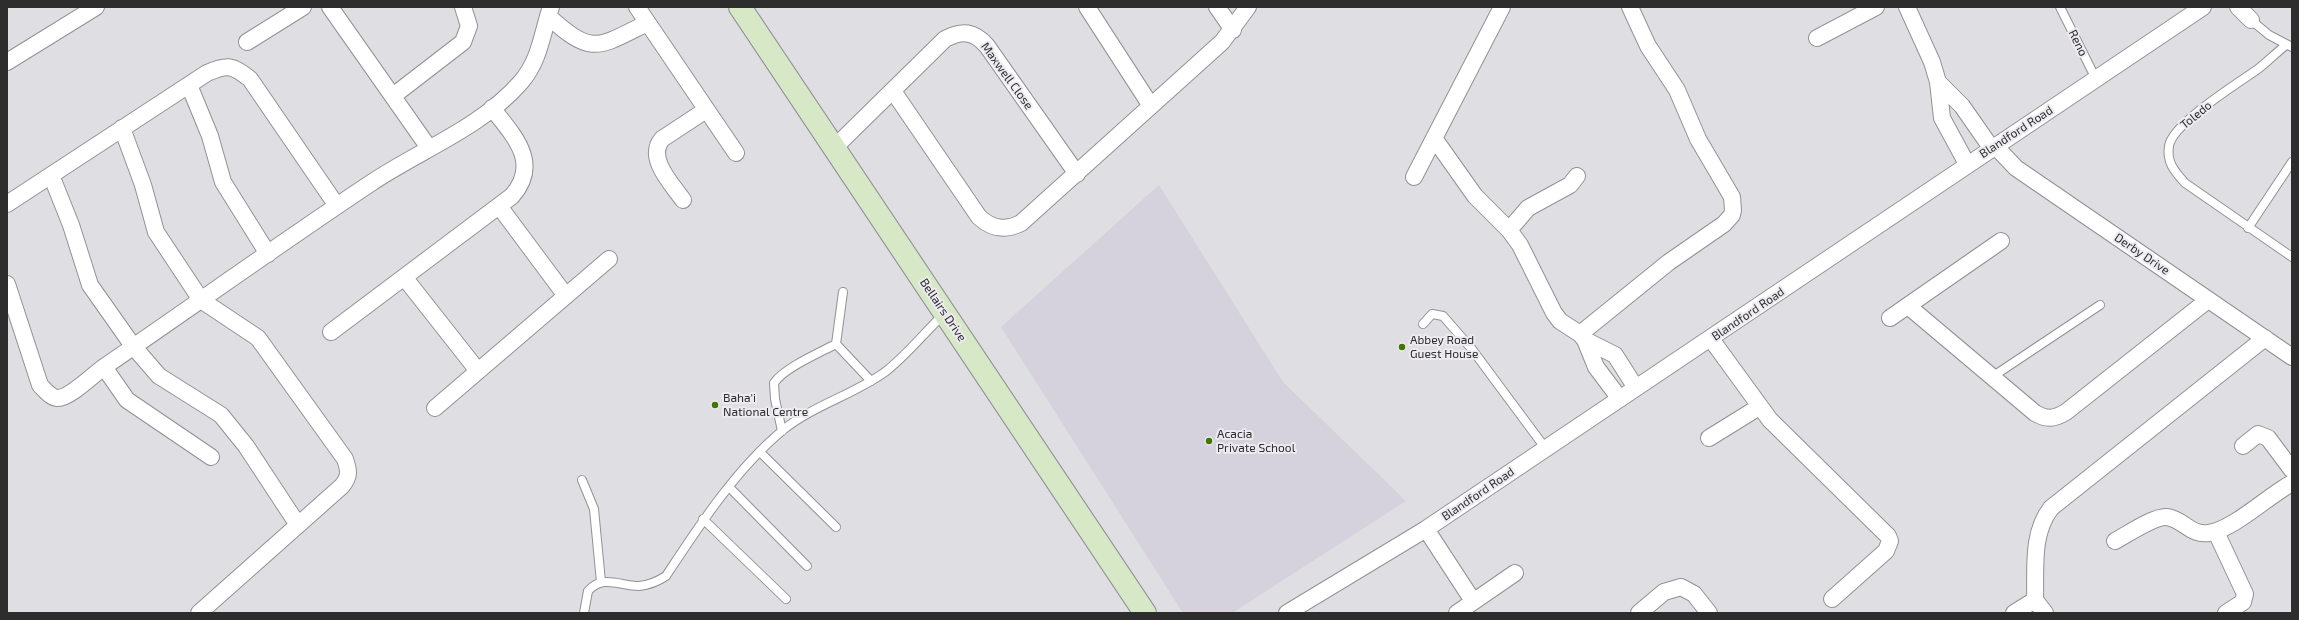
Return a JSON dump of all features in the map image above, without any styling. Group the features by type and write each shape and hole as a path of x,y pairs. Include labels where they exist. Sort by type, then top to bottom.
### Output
{"street":[{"path":"7,62 96,7"},
{"path":"247,42 303,7"},
{"path":"330,7 429,148"},
{"path":"393,96 463,42 469,26 468,16 463,7"},
{"path":"637,7 736,153"},
{"name":"Bellairs Drive","path":"740,7 1145,613"},
{"path":"1087,7 1151,106"},
{"path":"1217,7 1233,30"},
{"path":"893,91 979,217 987,224 998,228 1010,229 1021,223 1076,174 1233,30 1248,7"},
{"path":"1414,177 1502,7"},
{"path":"1582,337 1669,262 1724,224 1732,215 1733,210 1732,197 1698,139 1677,90 1648,46 1630,7"},
{"path":"1817,38 1876,7"},
{"path":"1907,7 1925,44 1938,82 1942,118 1967,164"},
{"name":"Blandford Road","path":"1287,613 1426,529 1636,388 1711,340 1967,164 1994,148 2203,7"},
{"name":"Toledo","path":"2238,7 2251,20"},
{"path":"549,11 575,39 587,44 600,44 612,40 647,23"},
{"path":"7,284 40,385 50,395 56,398 66,396 133,346 372,182 453,135 492,108 520,83 532,67 539,50 549,11"},
{"name":"Maxwell Close","path":"834,148 876,104 893,91 945,39 964,32 973,33 987,46 1076,174"},
{"path":"7,204 189,85 221,67 235,67 250,79 337,206"},
{"name":"Derby Drive","path":"1938,82 1962,106 1994,148 2016,168 2292,357"},
{"path":"189,85 210,136 224,182 268,254"},
{"path":"331,332 499,206 522,185 526,174 524,155 515,137 492,108"},
{"path":"683,200 659,164 656,151 662,139 706,110"},
{"path":"122,128 142,185 156,232 201,300 258,338 346,459 349,472 348,479 199,613"},
{"path":"1434,138 1475,196 1509,230 1520,245 1554,313 1560,321 1582,337 1615,355 1636,388"},
{"path":"51,175 72,225 90,285 133,346 159,376 221,415 246,446 298,525"},
{"path":"1509,230 1528,208 1570,185 1577,176"},
{"path":"499,206 566,296"},
{"path":"1890,318 2001,241"},
{"path":"435,408 610,259"},
{"path":"404,277 478,371"},
{"path":"1908,306 2035,413 2042,417 2057,417 2208,300"},
{"path":"1582,337 1596,367 1620,399"},
{"path":"2045,613 2035,600 2039,527 2051,508 2265,338"},
{"path":"1711,340 1759,407 1788,439 1888,536 1890,541 1886,551 1832,600"},
{"path":"104,367 127,400 211,457"},
{"path":"1709,438 1759,407"},
{"path":"2243,446 2258,434 2264,435 2268,438 2292,470"},
{"path":"2115,541 2163,517 2175,520 2191,531 2198,533 2216,532 2292,484"},
{"path":"1426,529 1473,601"},
{"path":"2216,532 2245,594 2244,602 2226,613"},
{"path":"1457,613 1516,573"},
{"path":"1639,613 1664,592 1681,587 1694,594 1709,613"},
{"path":"2014,613 2035,600"}],"lane":[{"name":"Reno","path":"2060,7 2096,79"},
{"name":"Toledo","path":"2251,20 2289,46 2189,119 2175,133 2168,145 2168,159 2173,170 2185,183 2292,257"},
{"path":"2248,228 2292,162"},
{"path":"842,292 836,344 871,381"},
{"path":"1992,377 2100,306"},
{"path":"584,613 588,591 601,582 612,581 637,586 658,582 666,576 703,519 760,452 782,430 804,415 871,381 886,371 945,313"},
{"path":"1423,324 1432,314 1444,316 1471,348 1546,449"},
{"path":"782,430 775,399 774,383 783,374 836,344"},
{"path":"760,452 836,527"},
{"path":"582,480 594,509 601,582"},
{"path":"730,487 807,566"},
{"path":"703,519 786,600"}],"shaded area":[{"name":"Acacia Private School","path":"1159,185 1283,382 1406,501 1232,613 1183,613 1001,327"}],"place":[{"name":"Abbey Road Guest House","path":"1402,347"},
{"name":"Baha'i National Centre","path":"715,405"},
{"name":"Acacia Private School","path":"1209,441"}]}
